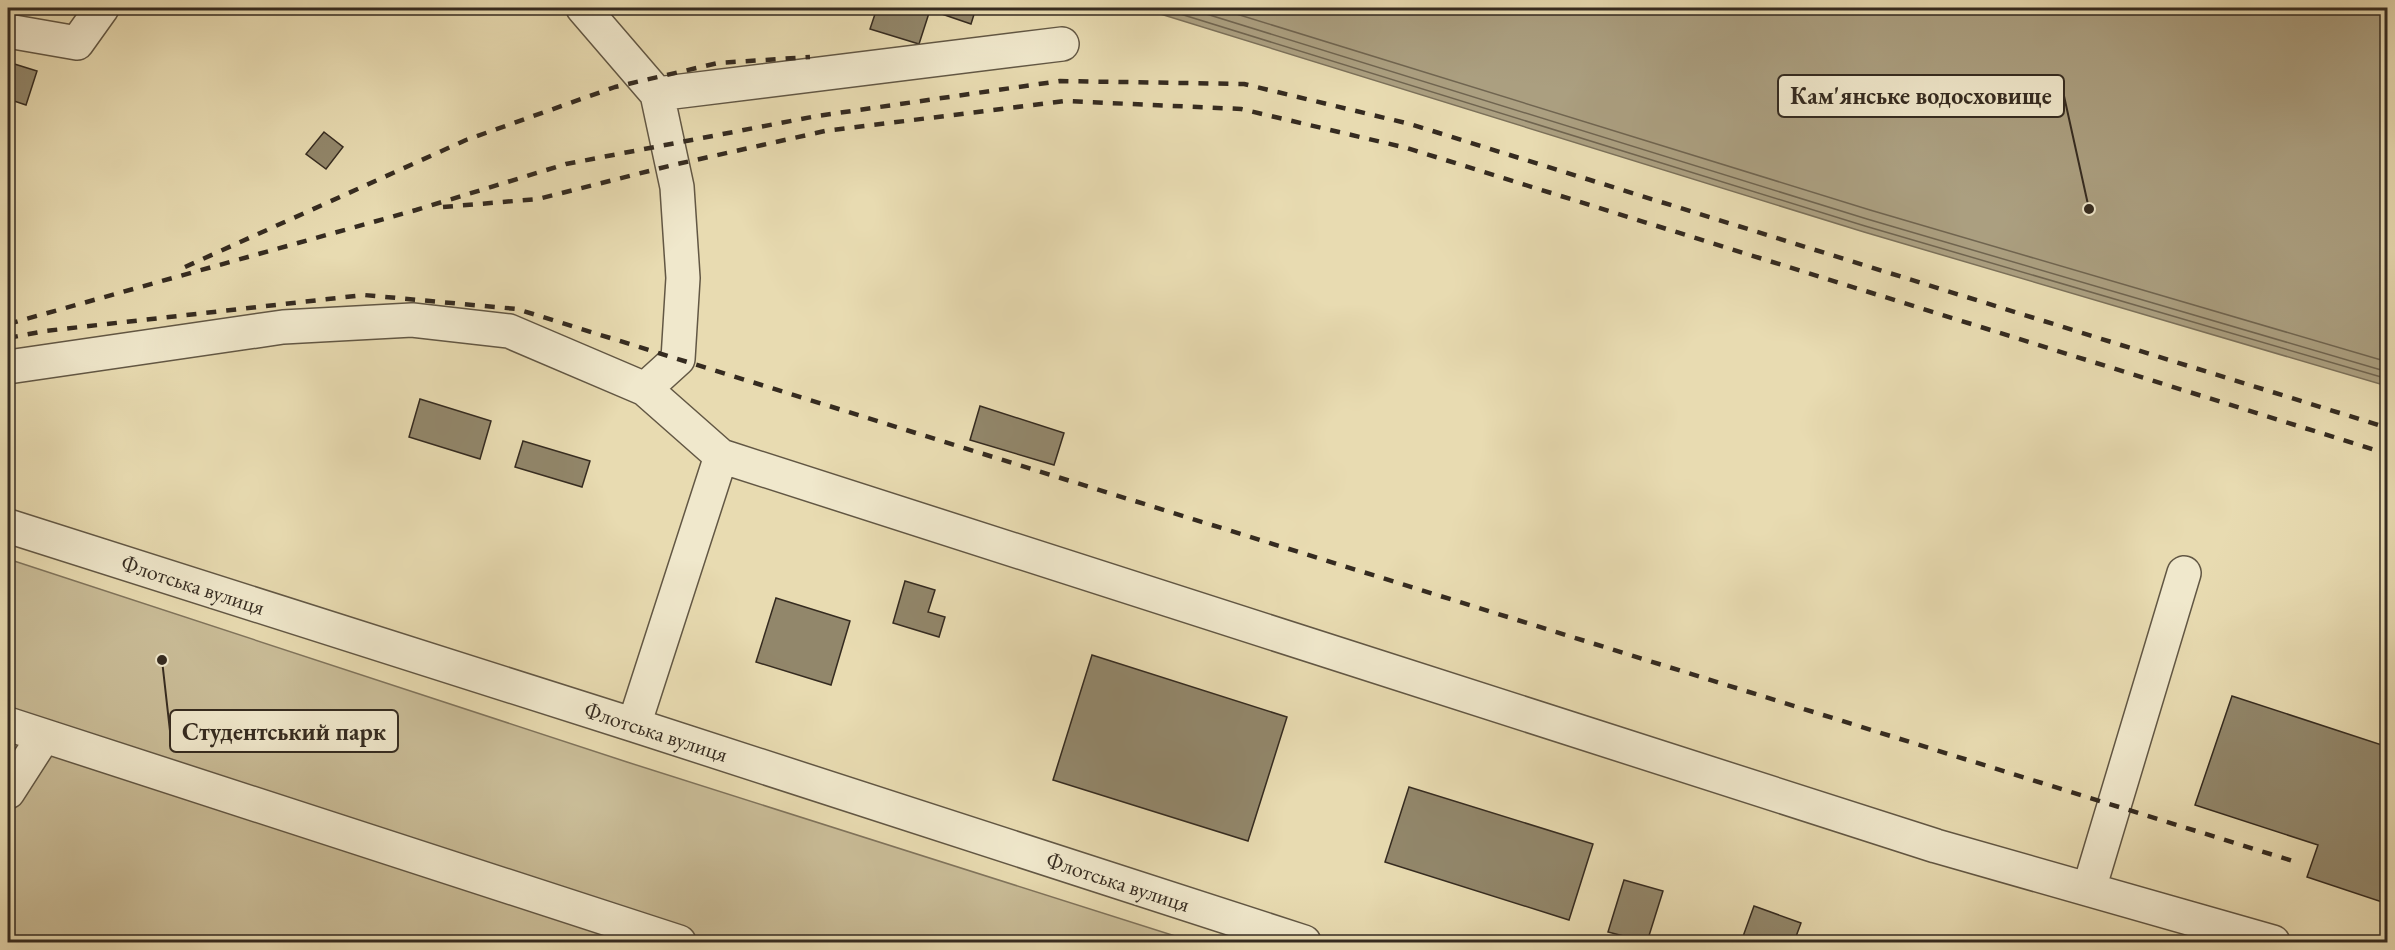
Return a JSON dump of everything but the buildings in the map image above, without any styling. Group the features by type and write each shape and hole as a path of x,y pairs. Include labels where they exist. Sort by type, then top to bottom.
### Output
{"street":[{"path":"8,31 77,43 102,8"},
{"path":"583,8 657,94 677,187 683,278 678,359 645,389"},
{"path":"657,94 1062,44"},
{"path":"8,367 283,327 412,320 509,331 645,389 721,456 1925,842 2273,942"},
{"path":"634,725 721,456"},
{"name":"Флотська вулиця","path":"8,525 1304,942"},
{"path":"2089,889 2184,573"},
{"path":"8,724 680,942"},
{"path":"8,792 44,736"}],"shaded area":[{"path":"8,559 627,762 1194,942 8,942"}],"water":[{"path":"1141,8 2387,8 2387,386 1864,232"}],"railway":[{"path":"185,267 466,140 615,87 718,63 810,57"},
{"path":"8,324 416,210 566,164 817,116 1060,81 1244,84 1410,124 2388,428"},
{"path":"443,207 538,199 673,165 825,131 1065,101 1241,109 1407,148 2388,454"},
{"path":"8,338 45,331 364,295 517,309 2296,862"}],"place":[{"name":"Кам'янське водосховище","path":"2089,209"},
{"name":"Студентський парк","path":"162,660"}]}
